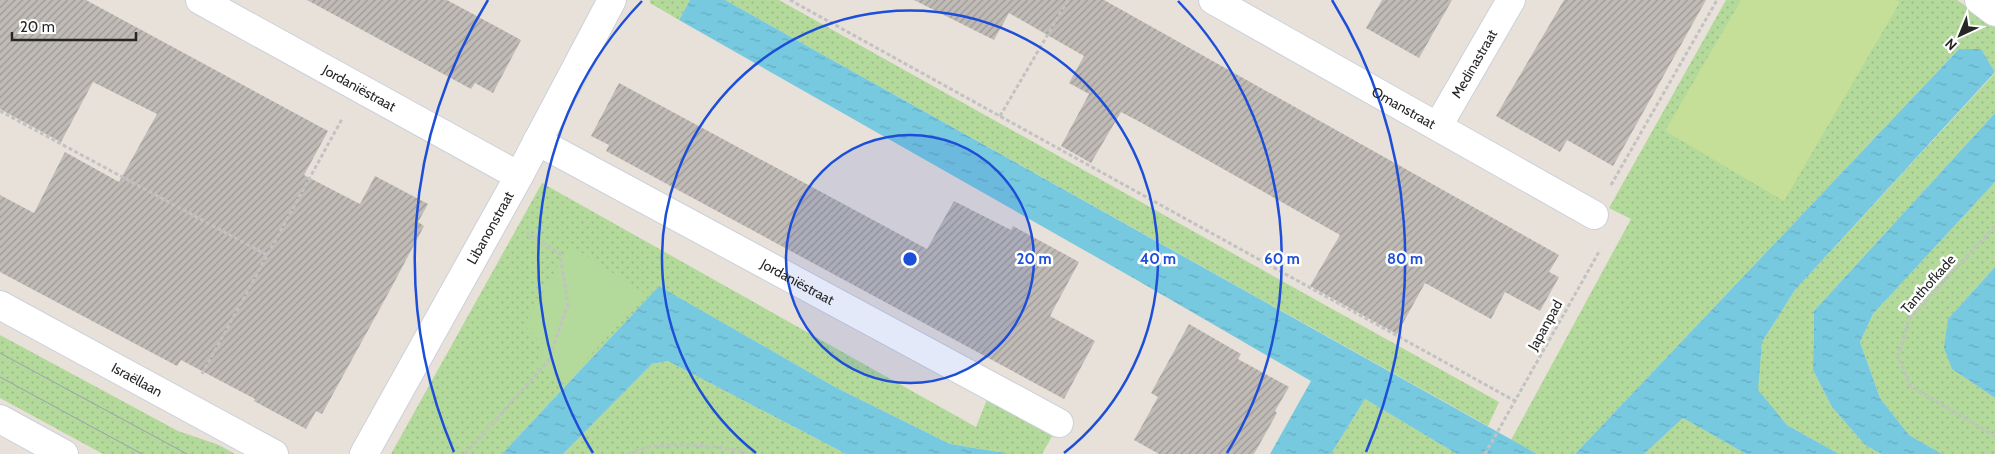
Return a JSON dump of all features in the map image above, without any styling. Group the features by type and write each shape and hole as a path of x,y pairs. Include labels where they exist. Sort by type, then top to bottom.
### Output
{"street":[{"name":"Jordaniëstraat","path":"200,0 519,176"},
{"name":"Libanonstraat","path":"364,454 519,176 612,0"},
{"name":"Omanstraat","path":"1213,0 1594,215"},
{"name":"Medinastraat","path":"1438,126 1511,0"},
{"path":"1979,0 1995,12"},
{"name":"Jordaniëstraat","path":"537,141 1059,423"},
{"name":"Israëllaan","path":"0,305 274,454"},
{"path":"0,419 64,454"}],"path":[{"path":"790,0 1515,401"},
{"path":"1000,116 1068,0"},
{"path":"1594,215 1717,0"},
{"path":"185,406 359,88"},
{"path":"0,111 267,255"},
{"path":"465,454 548,361 568,304 560,254 498,214"},
{"name":"Japanpad","path":"1485,454 1613,226 1594,215"},
{"name":"Tanthofkade","path":"1995,226 1909,319 1898,356 1910,386 1995,436"},
{"path":"629,454 635,450 672,444 737,449 750,454"}],"green space":[{"path":"650,0 690,0 679,20 650,3"},
{"path":"725,0 779,0 1499,402 1488,426"},
{"path":"1726,0 1957,0 1995,26 1995,72 1981,49 1959,49 1575,454 1537,454 1511,440 1631,219 1609,208"},
{"path":"1741,0 1896,0 1900,2 1784,201 1665,131"},
{"path":"1995,73 1995,113 1814,311 1813,370 1832,407 1865,445 1882,454 1839,454 1787,425 1757,390 1762,342 1795,290"},
{"path":"1995,182 1995,267 1948,319 1952,369 1995,398 1995,454 1942,454 1909,435 1880,398 1860,342 1873,314"},
{"path":"542,183 976,427 988,397 1054,433 1042,454 1011,454 950,444 835,387 659,286 502,454 391,454"},
{"path":"570,245 645,294 565,384 534,366 545,346 524,325"},
{"path":"0,335 178,431 219,445 235,454 103,454 0,398"},
{"path":"668,361 846,454 563,454 652,364"},
{"path":"1365,399 1457,454 1331,454"},
{"path":"1683,418 1746,454 1644,454"}],"water":[{"path":"690,0 725,0 1537,454 1457,454 1365,399 1331,454 1270,454 1311,381 679,20"},
{"path":"1959,49 1981,49 1995,72 1795,290 1762,342 1758,390 1787,425 1839,454 1746,454 1683,418 1644,454 1575,454"},
{"path":"1995,113 1995,182 1873,314 1860,342 1880,398 1909,435 1942,454 1882,454 1865,445 1832,407 1813,370 1814,311"},
{"path":"1995,267 1995,398 1952,369 1944,348 1948,319"},
{"path":"659,286 835,387 950,444 1011,454 846,454 668,361 652,364 563,454 502,454"}],"building":[{"path":"0,0 86,0 328,131 304,175 360,204 375,176 428,204 418,222 424,226 389,292 322,414 316,411 306,429 254,401 255,399 181,360 177,366 0,272 0,195 34,213 65,152 119,182 157,114 93,82 61,142 0,109"},
{"path":"307,0 447,0 521,40 493,93 475,83 471,89"},
{"path":"914,0 1104,0 1559,255 1549,272 1559,277 1540,311 1505,292 1491,319 1425,283 1397,334 1310,286 1340,235 1140,122 1121,112 1091,163 1061,146 1089,94 1069,83 1084,56 1009,13 994,40"},
{"path":"1382,0 1452,0 1419,58 1366,28"},
{"path":"1564,0 1706,0 1613,166 1567,140 1560,152 1496,116"},
{"path":"619,83 927,249 954,201 1011,230 1013,226 1079,262 1050,316 1095,341 1064,399 606,151 609,145 591,136"},
{"path":"1189,324 1241,354 1238,359 1289,387 1254,454 1159,454 1134,440 1158,397 1151,393"}],"tram line":[{"path":"0,353 187,454"},
{"path":"0,377 142,454"}]}
